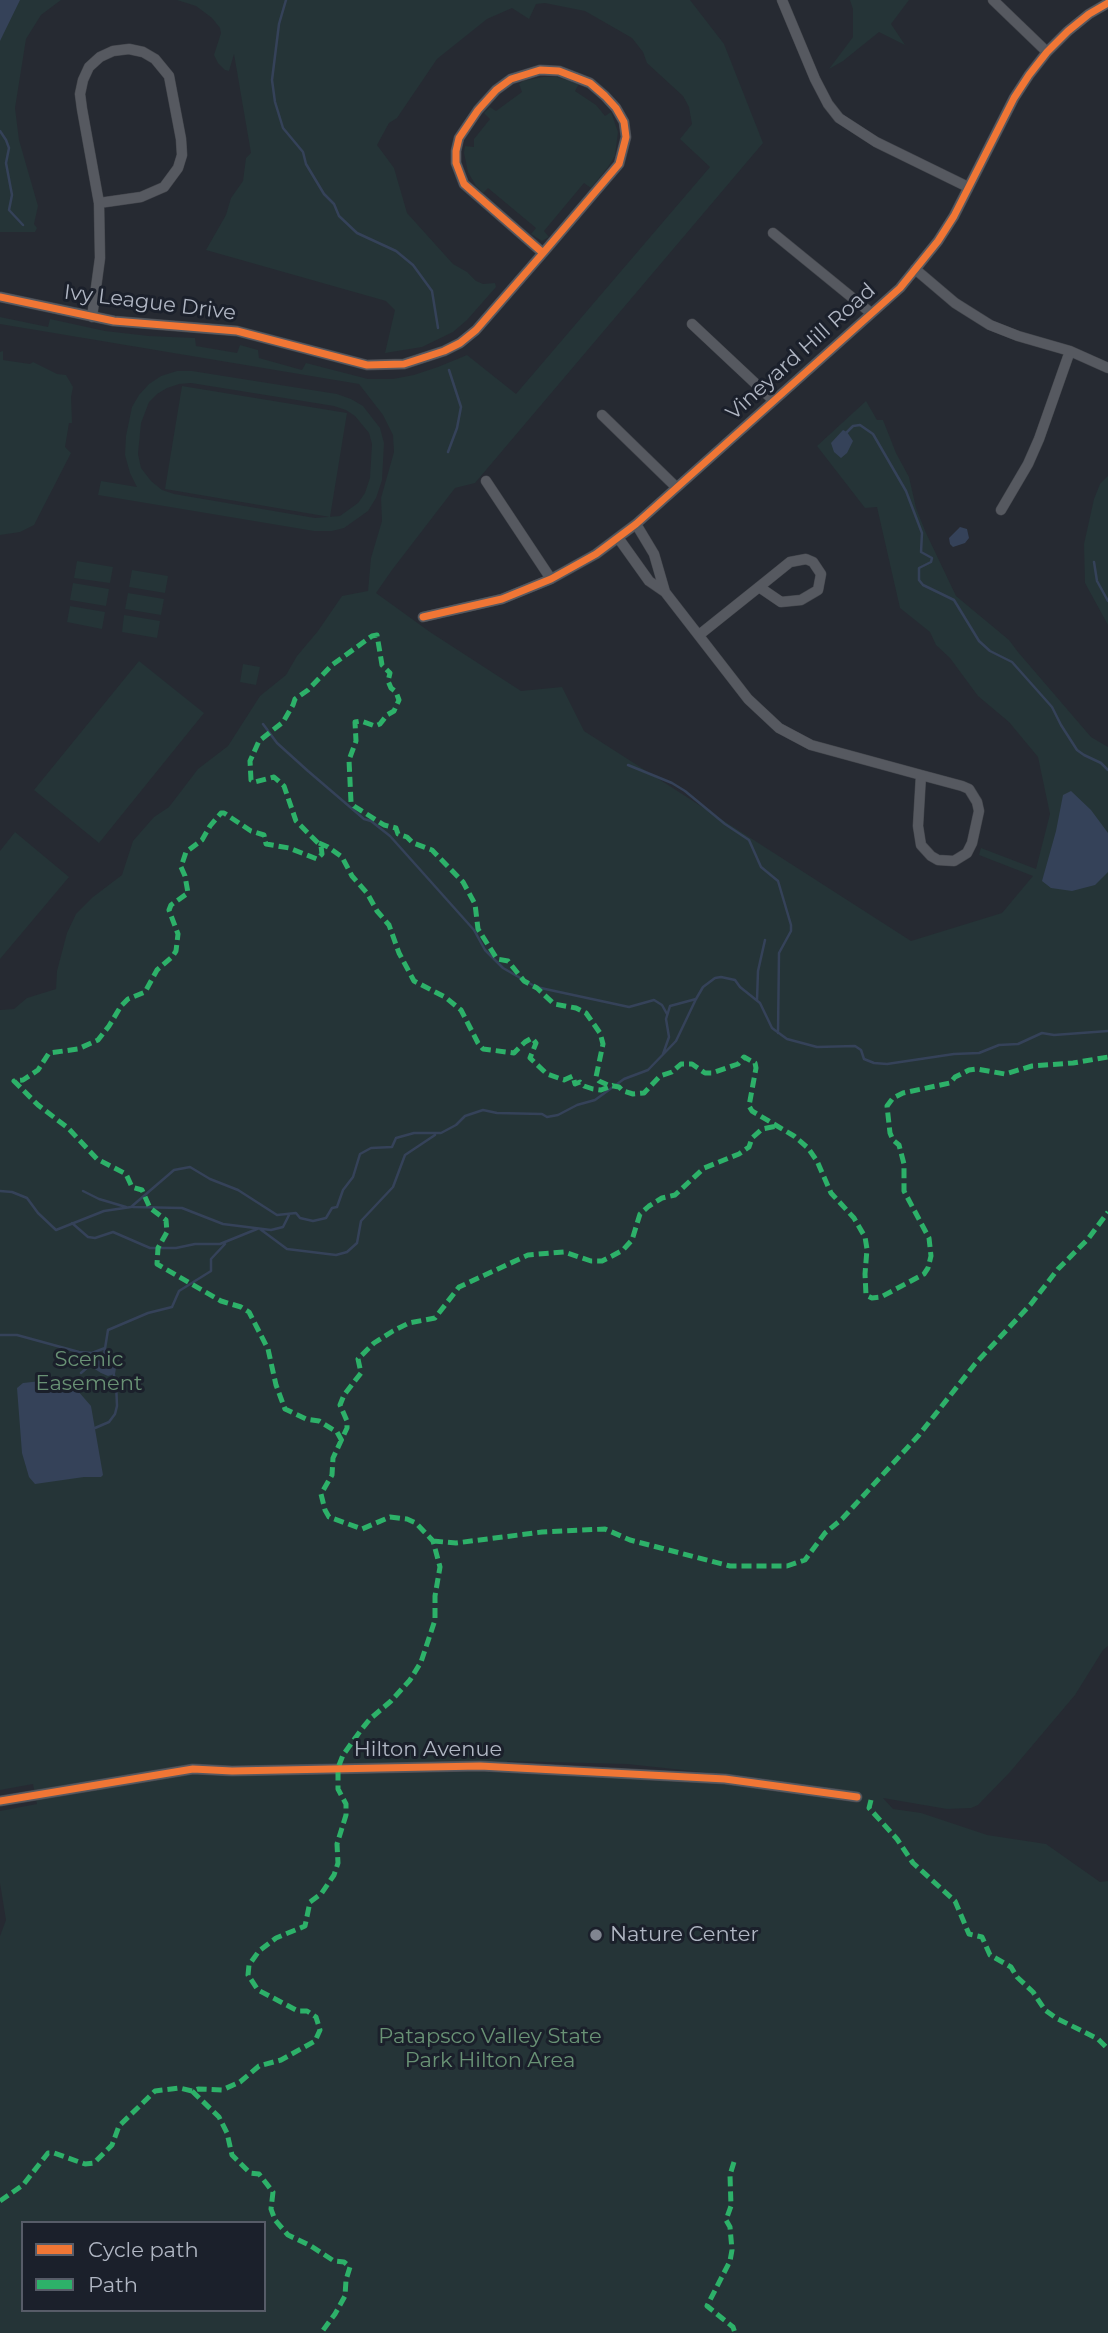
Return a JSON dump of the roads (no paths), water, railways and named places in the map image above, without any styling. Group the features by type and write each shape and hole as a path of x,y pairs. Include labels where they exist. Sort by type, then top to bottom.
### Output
{"street":[{"path":"782,0 815,79 839,118 876,142 968,187"},
{"path":"993,0 1047,52"},
{"name":"Vineyard Hill Road","path":"423,617 502,599 573,568 619,539 900,288 954,216 1014,98 1047,52 1068,31 1108,3"},
{"path":"92,317 100,258 99,203 80,93 89,67 100,57 113,51 129,49 143,52 155,58 169,76 182,155 178,168 164,187 141,197 99,203"},
{"name":"Ivy League Drive","path":"0,298 92,317 144,324 225,329 366,365 404,364 444,351 476,330 543,253 620,164 626,137 624,122 616,108 590,83 559,71 540,70 511,79 496,90 466,126 456,151 456,163 464,184 543,253"},
{"path":"773,233 871,313"},
{"path":"915,269 955,303 990,325 1070,351 1108,368"},
{"path":"692,324 773,400"},
{"path":"1001,510 1034,451 1070,351"},
{"path":"602,415 677,487"},
{"path":"486,481 551,579"},
{"path":"636,524 654,554 665,592"},
{"path":"619,539 649,581 665,592 748,699 779,728 811,745 962,786 969,789 979,811 972,843 967,853 954,861 938,860 921,845 918,826 921,775"},
{"path":"699,635 790,562 806,559 813,562 821,574 818,590 801,600 781,602 759,587"},
{"name":"Hilton Avenue","path":"0,1801 183,1770 480,1766 725,1779 856,1797"}],"water":[{"path":"0,0 20,0 0,41"},
{"path":"843,430 853,441 841,458 834,452 831,443"},
{"path":"960,527 967,529 969,538 965,543 953,547 949,538"},
{"path":"1071,791 1091,810 1108,833 1108,872 1095,885 1072,891 1051,888 1042,881 1063,795"},
{"path":"96,1360 114,1363 115,1374 108,1376 87,1364"},
{"path":"59,1379 71,1383 91,1406 103,1475 35,1484 29,1477 22,1453 17,1388 23,1383"}],"waterway":[{"path":"286,0 279,24 272,80 283,128 303,152 306,164 324,194 334,204 339,216 357,233 396,251 413,265 432,291 438,328"},
{"path":"0,131 9,148 6,163 12,195 9,210 23,225"},
{"path":"448,452 461,407 449,370"},
{"path":"847,432 853,426 860,425 873,434 906,491 922,533 921,552 932,558 931,562 919,568 919,580 923,585 954,600 979,641 990,651 1012,662 1052,707 1077,750 1108,770"},
{"path":"1094,562 1097,581 1108,601"},
{"path":"263,724 277,743 308,771 364,819 371,821 390,836 474,930 485,950 503,968 536,987 629,1007 654,1000 662,1005 667,1014"},
{"path":"628,765 685,791 749,840 761,867 778,881 791,925 791,931 779,953 778,1033"},
{"path":"757,1000 758,971 765,940"},
{"path":"0,1191 27,1198 56,1230 104,1211 131,1207 174,1170 190,1167 210,1179 238,1190 277,1215 296,1213 300,1218 313,1221 326,1218 332,1208 337,1207 343,1190 353,1177 360,1154 371,1148 392,1147 396,1138 414,1133 441,1133 456,1125 465,1116 483,1110 542,1114 547,1117 558,1115 577,1105 595,1100 624,1079 648,1070 676,1041 703,987 721,977 735,980 760,1003 772,1028 787,1039 817,1047 855,1046 861,1050 864,1059 874,1063 887,1064 979,1053 999,1045 1018,1044 1042,1033 1054,1035 1108,1031"},
{"path":"663,1054 669,1037 666,1019 670,1006 696,999"},
{"path":"260,1229 287,1249 336,1255 347,1252 357,1243 361,1221 393,1187 405,1155 435,1135"},
{"path":"83,1191 126,1207"},
{"path":"133,1207 182,1208 223,1224 271,1230 283,1227 289,1215"},
{"path":"72,1223 88,1237 95,1238 113,1232 150,1248 220,1244 257,1229"},
{"path":"103,1361 108,1330 148,1313 172,1307 179,1291 211,1271 211,1259 225,1244"},
{"path":"0,1335 17,1335 79,1352 92,1353 105,1348"},
{"path":"81,1373 89,1366"},
{"path":"95,1428 109,1422 115,1414 117,1406 114,1375"}],"place":[{"name":"Nature Center","path":"596,1935"}],"park label":[{"name":"Scenic Easement","path":"89,1372"},
{"name":"Patapsco Valley State Park Hilton Area","path":"490,2049"}]}
